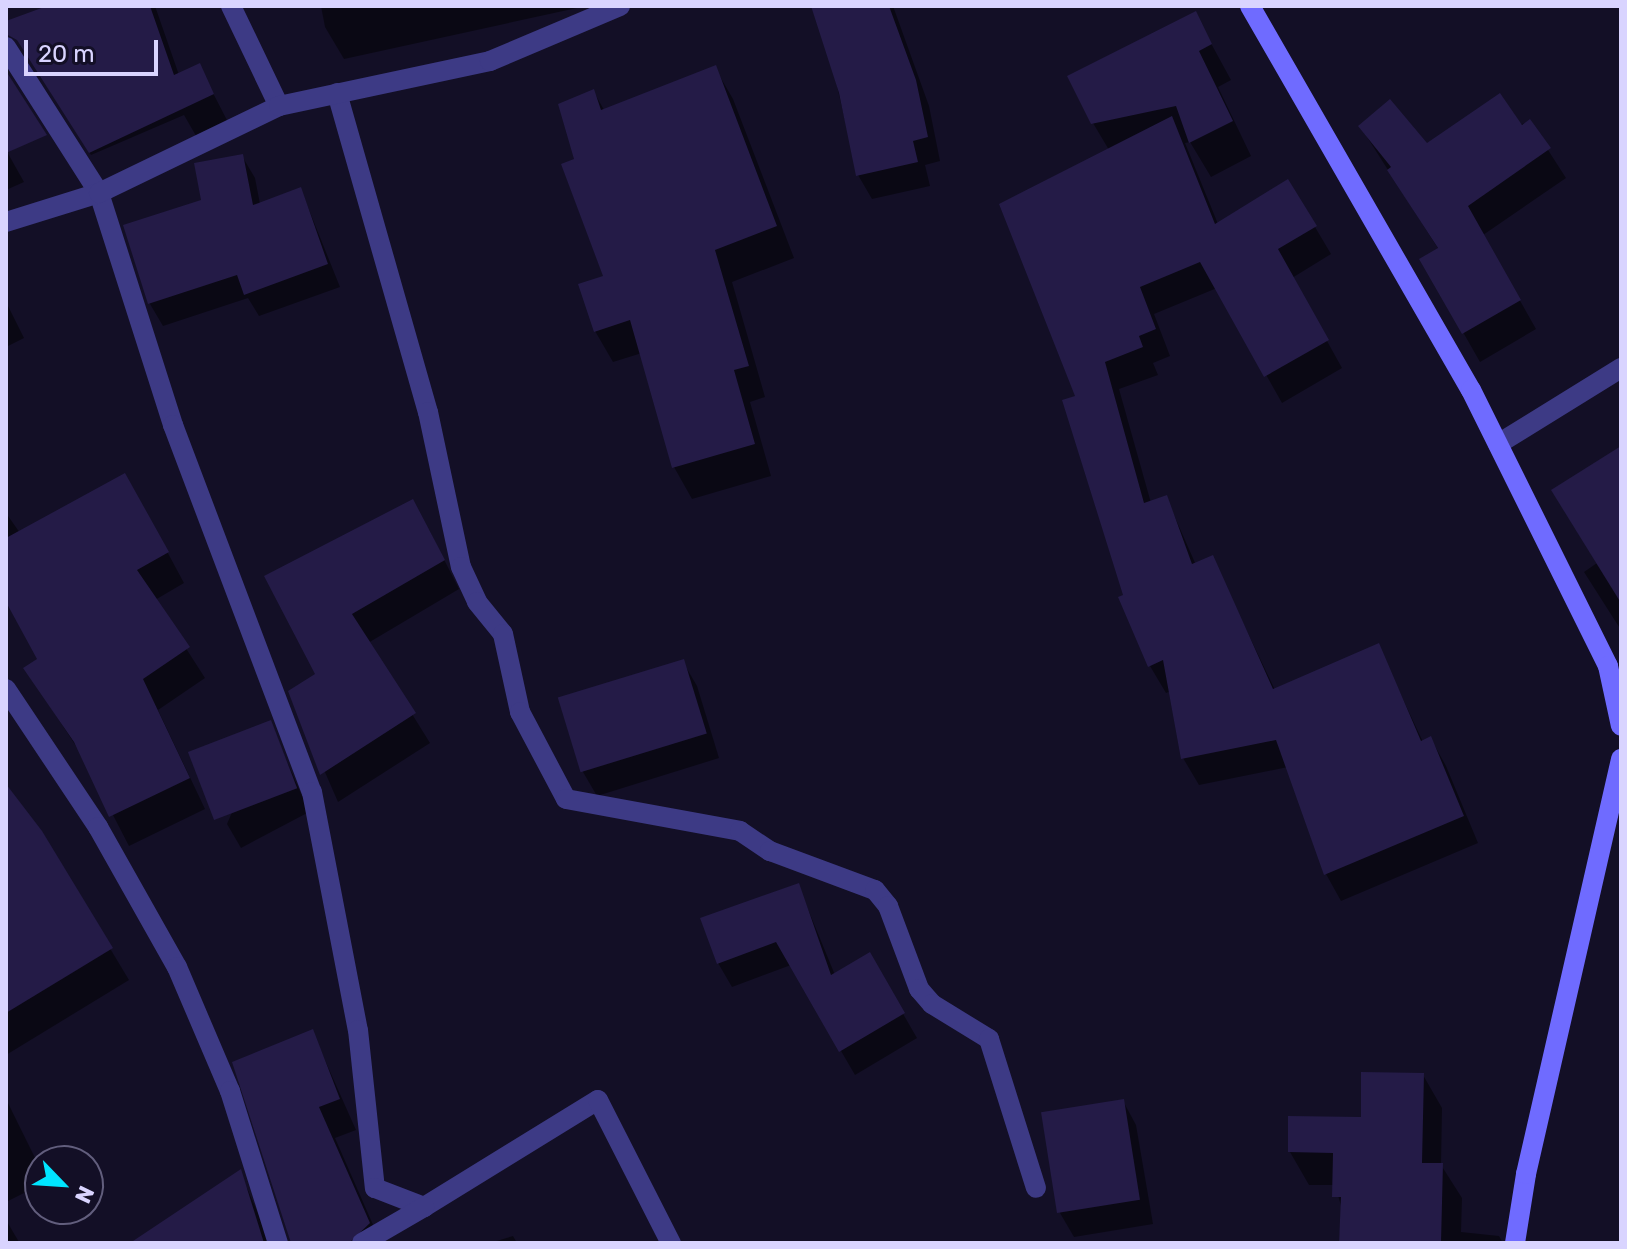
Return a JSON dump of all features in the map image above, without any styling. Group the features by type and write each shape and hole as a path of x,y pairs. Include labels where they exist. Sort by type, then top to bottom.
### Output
{"street":[{"path":"231,6 279,106"},
{"path":"6,222 99,193 279,106 490,61 620,6"},
{"path":"1250,6 1498,444 1608,666 1621,726"},
{"path":"6,47 99,193 173,425 312,792 358,1030 375,1188 424,1207"},
{"path":"337,93 428,412 461,567 477,602 503,634 520,712 566,799 740,831 770,851 875,890 888,906 919,989 932,1004 989,1039 1036,1188"},
{"path":"1498,444 1621,368"},
{"path":"6,689 98,827 177,967 230,1091 278,1243"},
{"path":"1515,1243 1526,1174 1621,759"},
{"path":"362,1243 598,1100 671,1243"}],"building":[{"path":"47,6 150,6 174,75 200,63 214,94 89,153 17,40 6,34 6,21"},
{"path":"811,6 889,6 916,80 928,137 913,141 918,162 856,176 839,93"},
{"path":"1196,11 1212,44 1199,51 1233,121 1189,143 1176,106 1091,124 1067,76"},
{"path":"716,65 777,226 715,250 749,366 734,370 755,444 672,468 630,320 594,332 578,284 603,276 561,164 574,159 558,104 594,89 601,110"},
{"path":"6,71 47,135 6,153"},
{"path":"1500,93 1522,125 1530,119 1551,148 1468,206 1521,300 1462,334 1419,259 1438,248 1387,170 1391,167 1358,126 1390,99 1427,143"},
{"path":"1172,116 1215,224 1288,179 1317,226 1278,249 1329,340 1264,377 1200,262 1140,287 1156,329 1139,336 1143,347 1105,362 1144,503 1167,495 1192,564 1213,555 1273,689 1379,643 1421,741 1431,736 1464,816 1324,875 1276,740 1181,759 1163,660 1148,667 1118,597 1123,595 1062,400 1075,396 999,204"},
{"path":"243,154 253,205 301,187 328,264 244,295 237,275 148,304 123,225 201,200 194,163"},
{"path":"1621,446 1621,603 1551,490"},
{"path":"125,473 169,552 137,570 190,647 143,679 190,778 109,817 74,742 23,668 37,659 6,602 6,538"},
{"path":"413,499 445,560 352,614 416,713 320,775 288,691 315,674 264,576"},
{"path":"684,659 707,734 581,772 558,698"},
{"path":"271,720 297,788 214,820 188,752"},
{"path":"6,784 42,831 113,948 6,1013"},
{"path":"799,883 831,975 870,952 905,1013 839,1052 776,942 717,964 700,918"},
{"path":"313,1029 340,1099 319,1107 370,1223 349,1243 291,1243 232,1062"},
{"path":"1361,1072 1424,1073 1422,1163 1443,1163 1441,1243 1339,1243 1341,1197 1332,1197 1333,1153 1288,1152 1288,1116 1361,1117"},
{"path":"1124,1099 1140,1200 1057,1213 1041,1112"},
{"path":"241,1169 264,1243 130,1243"}]}
